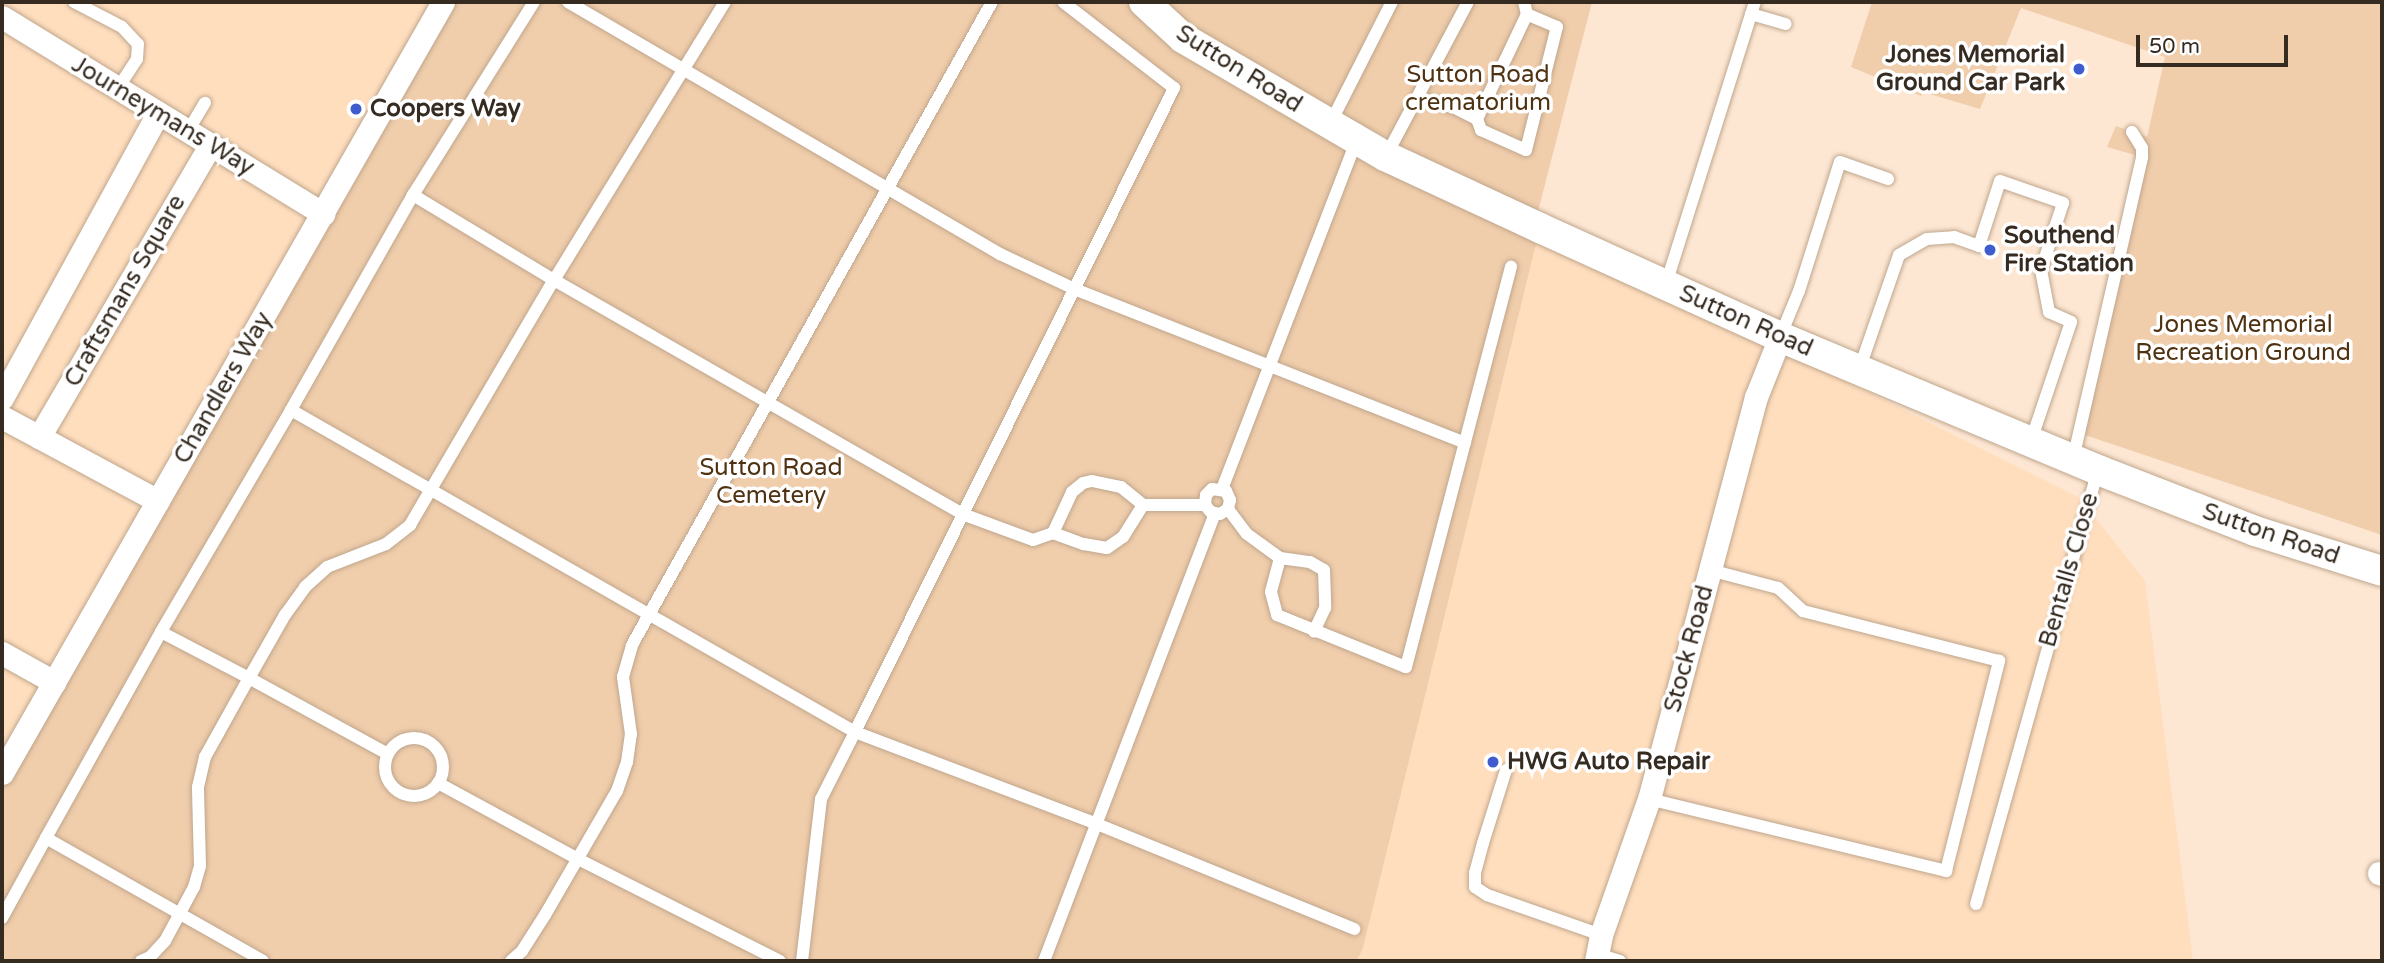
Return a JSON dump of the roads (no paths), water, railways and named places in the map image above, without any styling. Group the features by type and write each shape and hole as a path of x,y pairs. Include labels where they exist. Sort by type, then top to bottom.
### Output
{"street":[{"name":"Chandlers Way","path":"2,773 443,2"},
{"name":"Sutton Road","path":"1144,2 1182,38 1385,156 1780,337 2085,465 2255,531 2382,571"},
{"name":"Journeymans Way","path":"2,17 324,214"},
{"path":"2,398 158,113"},
{"name":"Craftsmans Square","path":"39,437 210,145"},
{"name":"Stock Road","path":"1598,950 1649,799 1756,397 1780,337"},
{"path":"4,423 39,437 158,501"},
{"path":"2,653 54,682"}],"lane":[{"path":"74,2 122,27 138,44 137,59 118,88"},
{"path":"2,918 161,632 413,195 534,2"},
{"path":"568,2 1000,254 1077,290 1465,443"},
{"path":"141,961 150,957 165,941 194,887 200,866 198,787 205,757 285,615 305,587 327,566 386,544 410,525 554,280 724,2"},
{"path":"511,961 522,951 617,791 628,762 631,734 623,677 632,645 648,613 992,2"},
{"path":"802,961 821,799 1077,290 1174,88 1063,2"},
{"path":"1330,124 1392,2"},
{"path":"1385,156 1468,2"},
{"path":"1417,98 1453,107 1477,119 1481,130 1526,150 1557,27 1526,8 1477,119"},
{"path":"1666,284 1753,8 1786,24"},
{"path":"188,131 205,103"},
{"name":"Bentalls Close","path":"1976,904 2041,670 2085,465 2142,157 2142,148 2132,132"},
{"path":"1222,489 1357,140"},
{"path":"1780,337 1799,291 1840,162 1888,179"},
{"path":"1859,370 1899,255 1927,239 1954,237 1979,246 2000,181 2063,203 2041,270 2049,313 2071,322 2031,442"},
{"path":"413,195 554,280 965,515 1033,540 1054,533 1084,544 1107,548 1124,537 1143,505"},
{"path":"1280,558 1271,592 1277,615 1406,667 1511,267"},
{"path":"290,410 855,732 1097,824 1354,929"},
{"path":"1054,533 1072,492 1083,483 1092,481 1121,487 1143,505 1228,509"},
{"path":"1222,489 1229,495 1228,509 1248,534 1280,558 1310,562 1324,570 1325,608 1314,632"},
{"path":"1044,961 1097,824 1210,509 1208,492 1222,489"},
{"path":"1649,799 1946,871 1999,661 1803,611 1778,587 1710,570"},
{"path":"161,632 388,754"},
{"path":"409,738 431,743 443,763 438,783 419,796 402,793 391,784 386,774 388,754 400,742 409,738"},
{"path":"1506,769 1480,853 1475,887 1620,961"},
{"path":"438,783 578,859 780,961"},
{"path":"46,838 263,961"}],"place":[{"name":"Jones Memorial Ground Car Park","path":"2079,69"},
{"name":"Coopers Way","path":"356,109"},
{"name":"Southend Fire Station","path":"1990,250"},
{"name":"HWG Auto Repair","path":"1493,762"}],"park label":[{"name":"Sutton Road crematorium","path":"1478,89"},
{"name":"Jones Memorial Recreation Ground","path":"2243,339"},
{"name":"Sutton Road Cemetery","path":"771,482"}]}
